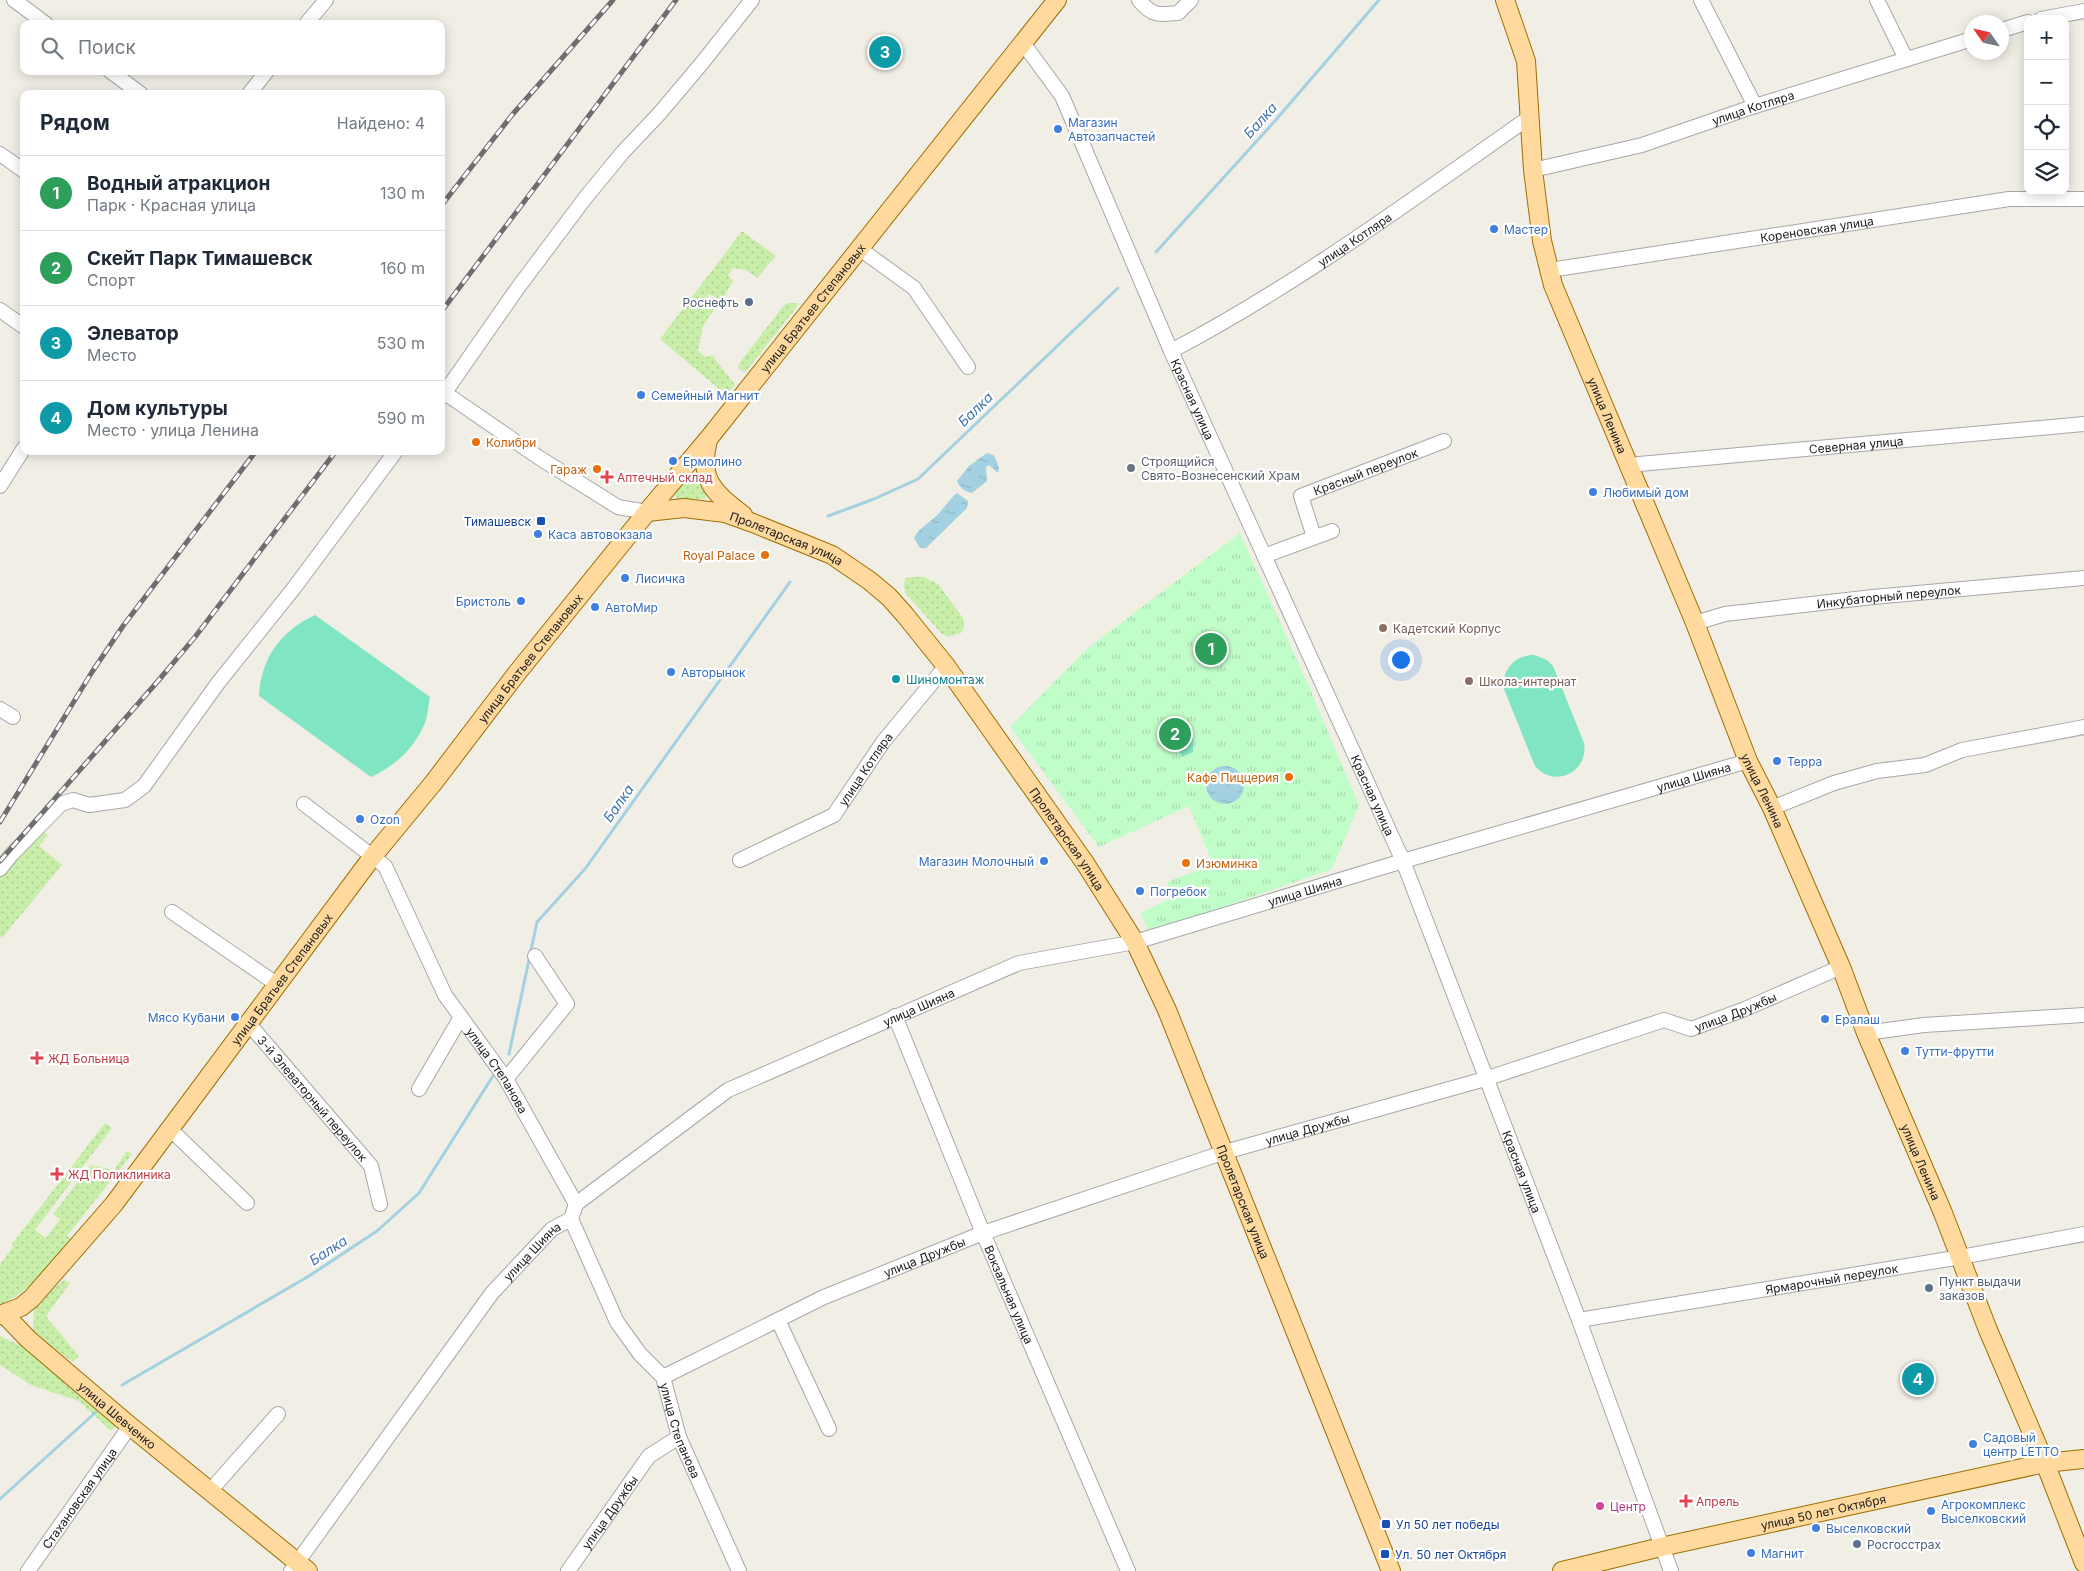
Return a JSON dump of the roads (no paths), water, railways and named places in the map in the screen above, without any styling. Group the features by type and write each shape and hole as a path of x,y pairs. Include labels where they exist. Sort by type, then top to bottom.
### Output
{"main road":[{"name":"улица Братьев Степановых","path":"1,1320 32,1298 114,1204 373,856 434,782 517,673 646,512 709,438 1057,0"},
{"name":"улица Ленина","path":"1505,0 1526,61 1532,170 1542,241 1553,285 1695,623 1748,761 1772,808 1841,967 1866,1033 1961,1257 1988,1330 2045,1463 2084,1563"},
{"path":"709,438 704,457 709,482 722,499 753,523"},
{"name":"Пролетарская улица","path":"646,512 684,508 726,514 832,555 870,581 905,615 946,666 1085,863 1135,942 1167,1010 1391,1571"},
{"path":"28,1338 32,1298"},
{"name":"улица Шевченко","path":"1,1320 28,1338 130,1426 210,1490 299,1568"},
{"name":"улица 50 лет Октября","path":"1562,1571 1662,1546 2045,1463 2084,1459"}],"street":[{"path":"14,0 41,20"},
{"path":"309,20 326,0"},
{"path":"445,393 518,289 586,197 702,63 752,0"},
{"path":"1139,0 1149,12 1163,15 1178,13 1191,0"},
{"path":"1701,0 1755,106"},
{"path":"1877,0 1906,59"},
{"path":"2062,15 2084,11"},
{"path":"2009,28 2024,23"},
{"name":"улица Котляра","path":"1532,170 1642,144 1755,106 1964,42"},
{"name":"Красная улица","path":"1024,43 1062,96 1171,351 1403,862 1579,1320 1671,1571"},
{"path":"115,75 135,90"},
{"path":"253,90 264,75"},
{"name":"улица Котляра","path":"1171,351 1240,312 1402,206 1530,117"},
{"path":"0,154 20,168"},
{"name":"Кореновская улица","path":"1550,270 2009,199 2084,199"},
{"path":"860,248 914,288 968,367"},
{"path":"0,310 20,324"},
{"name":"Пролетарская улица","path":"445,397 618,507 646,512"},
{"name":"Северная улица","path":"1628,465 2084,424"},
{"name":"Красный переулок","path":"1314,537 1300,496 1444,441"},
{"path":"1,481 20,454"},
{"path":"0,869 12,854 61,804 71,800 89,805 125,800 144,786 218,683 294,588 393,455"},
{"path":"1264,556 1332,530"},
{"name":"Инкубаторный переулок","path":"1695,623 1725,614 1873,597 2084,578"},
{"name":"улица Котляра","path":"740,860 834,815 883,742 946,666"},
{"path":"0,709 13,717"},
{"path":"1772,808 1834,783 1877,771 1925,765 1962,750 2084,727"},
{"name":"улица Шияна","path":"299,1568 492,1294 552,1229 570,1219 576,1204 728,1090 1019,963 1135,942 1748,761"},
{"name":"улица Степанова","path":"304,804 385,866 445,995 506,1079 576,1204"},
{"path":"172,912 278,984"},
{"path":"506,1079 567,1004 535,956"},
{"name":"улица Дружбы","path":"663,1378 824,1298 983,1233 1225,1152 1485,1079 1664,1020 1691,1029 1745,1009 1841,967"},
{"path":"1866,1033 1924,1025 2084,1015"},
{"name":"Вокзальная улица","path":"895,1016 983,1233 1128,1571"},
{"name":"улица Степанова","path":"419,1090 461,1017"},
{"name":"3-й Элеваторный переулок","path":"249,1024 371,1166 380,1204"},
{"path":"170,1129 247,1203"},
{"name":"улица Степанова","path":"570,1219 617,1322 640,1354 663,1378 679,1437 738,1571"},
{"name":"Ярмарочный переулок","path":"1579,1320 1961,1257 2084,1234"},
{"path":"778,1320 829,1429"},
{"path":"210,1490 278,1414"},
{"name":"Стахановская улица","path":"28,1571 130,1426"},
{"name":"улица Дружбы","path":"568,1571 649,1456 679,1437"}],"water":[{"path":"987,453 994,455 999,468 998,473 989,465 986,467 987,481 972,493 965,490 957,481 969,466"},
{"path":"957,493 968,501 967,508 926,548 920,548 914,538"},
{"path":"1225,766 1238,772 1244,785 1238,798 1225,804 1212,798 1206,785 1212,772"}],"waterway":[{"name":"Балка","path":"1156,252 1274,122 1379,0"},
{"name":"Балка","path":"828,516 874,499 918,479 1118,288"},
{"name":"Балка","path":"509,1054 537,922 585,869 790,582"},
{"name":"Балка","path":"122,1385 309,1276 377,1231 419,1193 493,1076"},
{"name":"Балка","path":"0,1499 96,1412"}],"railway":[{"path":"445,201 512,115 613,0"},
{"path":"445,307 676,0"},
{"path":"0,822 92,672 123,626 253,455"},
{"path":"0,861 195,637 333,455"}],"place":[{"name":"Элеватор","path":"885,52"},
{"name":"Магазин Автозапчастей","path":"1058,129"},
{"name":"Мастер","path":"1494,229"},
{"name":"Роснефть","path":"749,302"},
{"name":"Семейный Магнит","path":"641,395"},
{"name":"Колибри","path":"476,442"},
{"name":"Ермолино","path":"673,461"},
{"name":"Строящийся Свято-Вознесенский Храм","path":"1131,468"},
{"name":"Гараж","path":"597,469"},
{"name":"Аптечный склад","path":"607,477"},
{"name":"Любимый дом","path":"1593,492"},
{"name":"Тимашевск","path":"541,521"},
{"name":"Каса автовокзала","path":"538,534"},
{"name":"Royal Palace","path":"765,555"},
{"name":"Лисичка","path":"625,578"},
{"name":"Бристоль","path":"521,601"},
{"name":"АвтоМир","path":"595,607"},
{"name":"Кадетский Корпус","path":"1383,628"},
{"name":"Водный атракцион","path":"1211,649"},
{"name":"Авторынок","path":"671,672"},
{"name":"Шиномонтаж","path":"896,679"},
{"name":"Школа-интернат","path":"1469,681"},
{"name":"Скейт Парк Тимашевск","path":"1175,734"},
{"name":"Терра","path":"1777,761"},
{"name":"Кафе Пиццерия","path":"1289,777"},
{"name":"Ozon","path":"360,819"},
{"name":"Магазин Молочный","path":"1044,861"},
{"name":"Изюминка","path":"1186,863"},
{"name":"Погребок","path":"1140,891"},
{"name":"Мясо Кубани","path":"235,1017"},
{"name":"Ералаш","path":"1825,1019"},
{"name":"Тутти-фрутти","path":"1905,1051"},
{"name":"ЖД Больница","path":"37,1058"},
{"name":"ЖД Поликлиника","path":"57,1174"},
{"name":"Пункт выдачи заказов","path":"1929,1288"},
{"name":"Дом культуры","path":"1918,1379"},
{"name":"Садовый центр LETTO","path":"1973,1444"},
{"name":"Апрель","path":"1686,1501"},
{"name":"Центр","path":"1600,1506"},
{"name":"Агрокомплекс Выселковский","path":"1931,1511"},
{"name":"Ул 50 лет победы","path":"1386,1524"},
{"name":"Выселковский","path":"1816,1528"},
{"name":"Росгосстрах","path":"1857,1544"},
{"name":"Магнит","path":"1751,1553"},
{"name":"Ул. 50 лет Октября","path":"1385,1554"}]}
